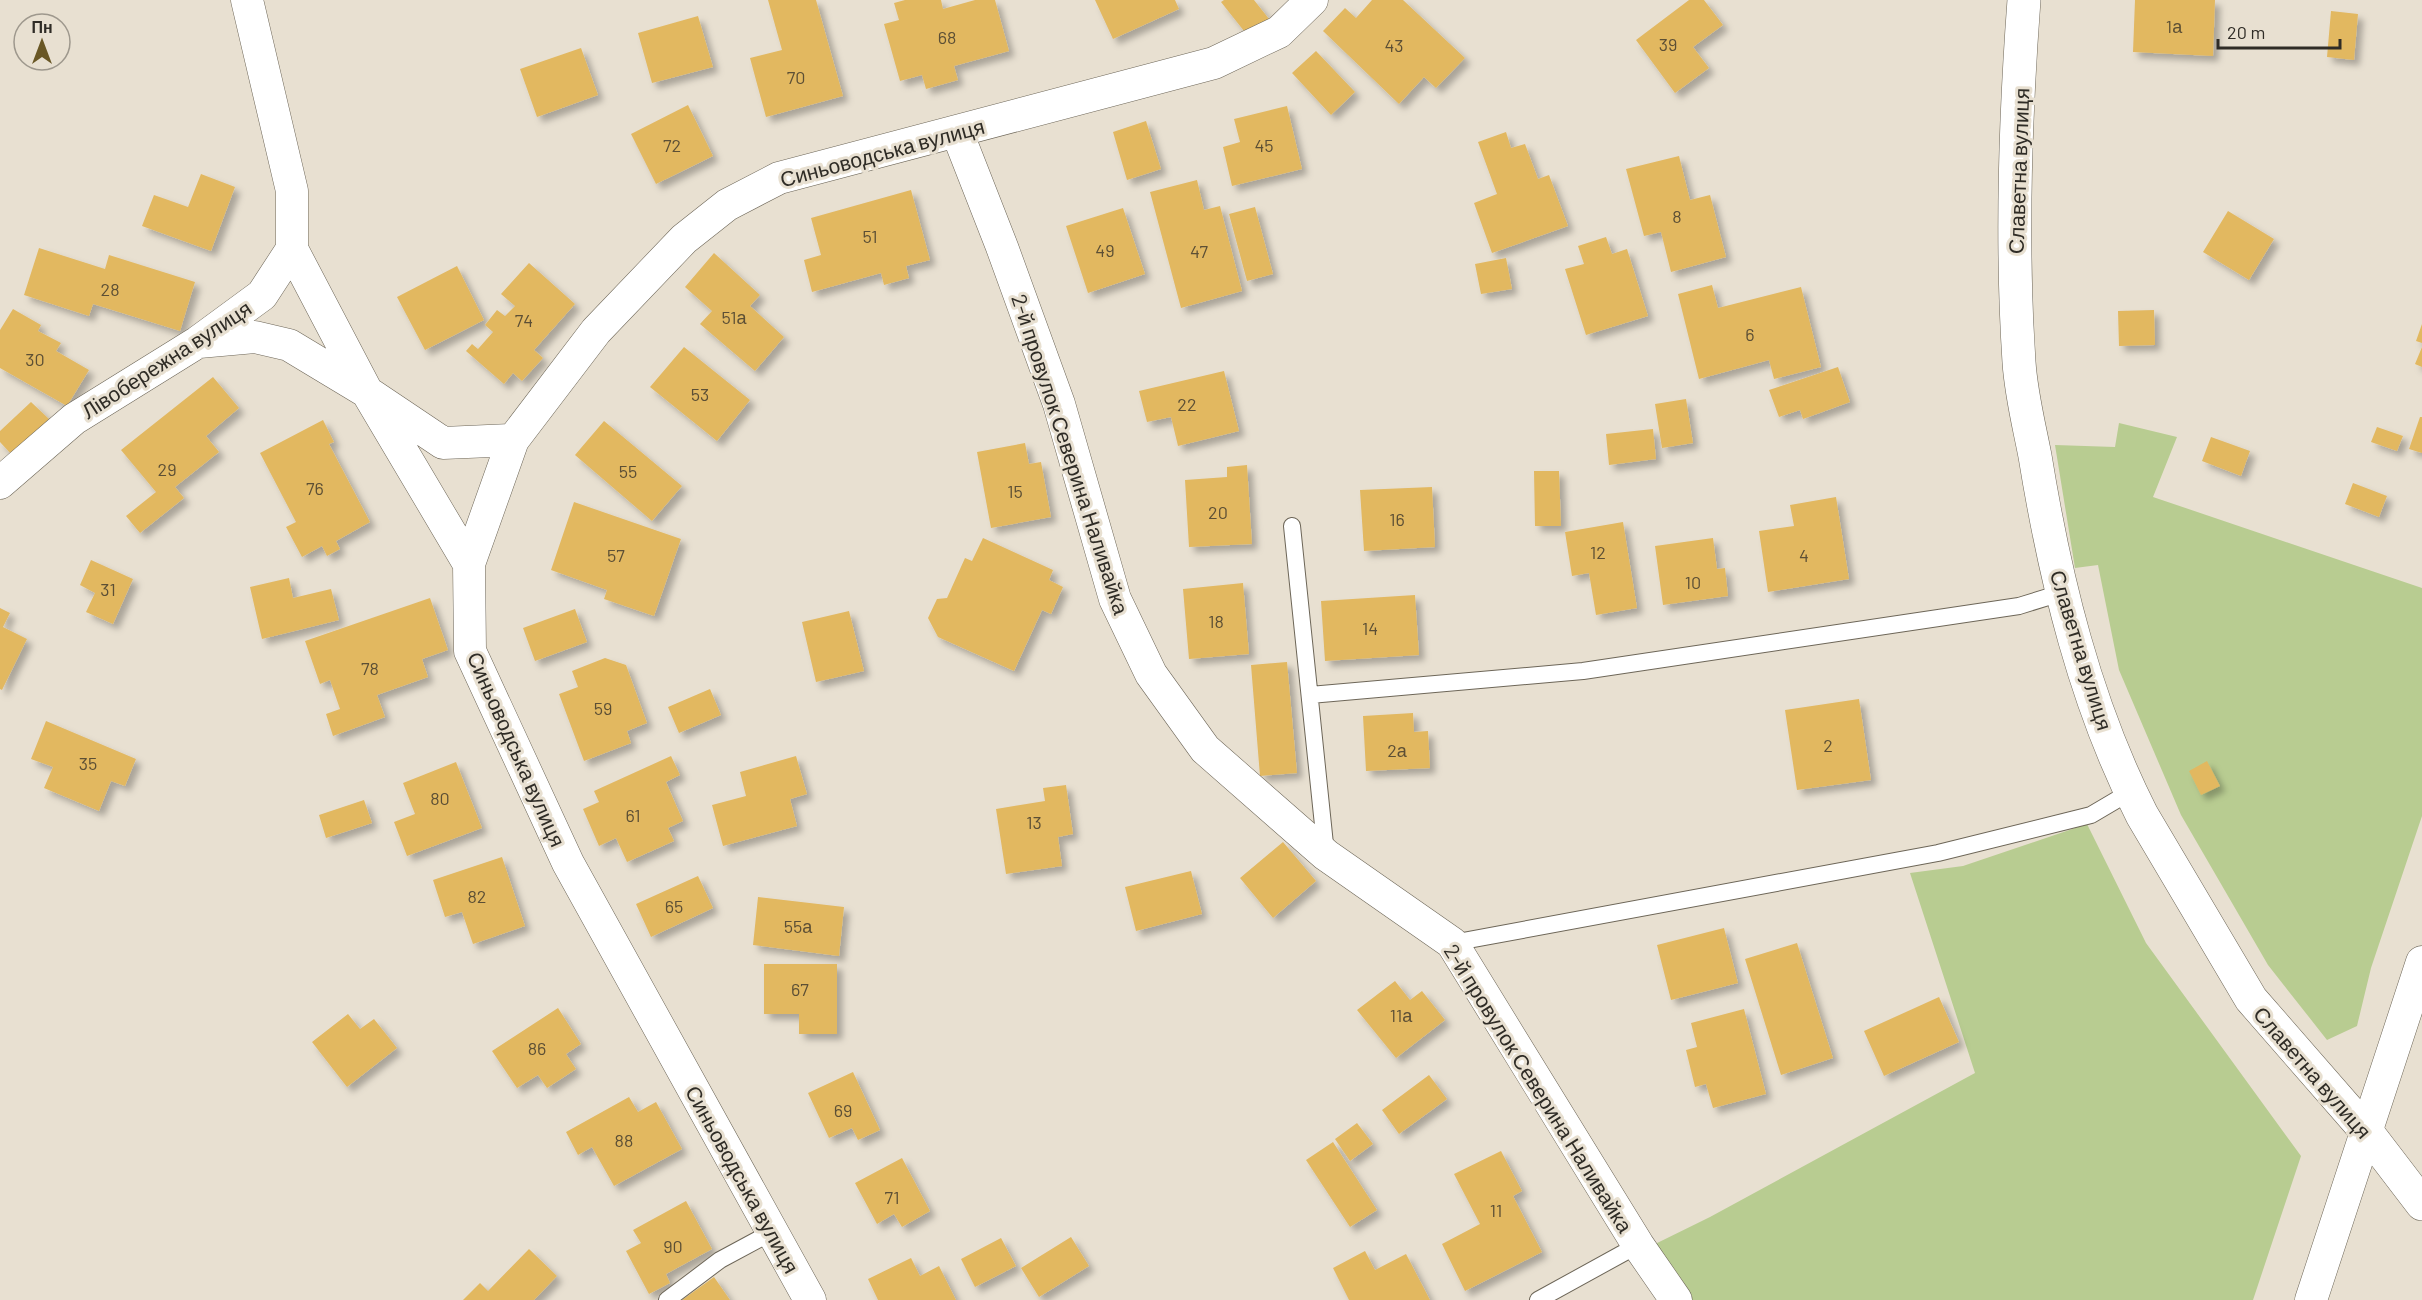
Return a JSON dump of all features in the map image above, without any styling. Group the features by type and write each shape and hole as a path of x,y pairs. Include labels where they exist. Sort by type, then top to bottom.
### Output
{"main road":[{"name":"Славетна вулиця","path":"2024,0 2014,224 2019,364 2047,528 2061,593 2090,688 2130,792 2251,999 2367,1132 2422,1204"}],"street":[{"path":"247,0 292,191 292,249 367,392 469,564"},
{"name":"Синьоводська вулиця","path":"810,1300 568,863 470,651 469,564 513,440 596,331 684,239 727,205 779,178 1214,63 1279,32 1312,0"},
{"name":"2-й провулок Северина Наливайка","path":"957,132 1059,404 1115,599 1151,674 1205,749 1326,855 1452,943 1638,1245 1676,1300"},
{"name":"Лівобережна вулиця","path":"0,483 74,419 198,342 262,295 292,249"},
{"path":"198,342 255,337 290,345 367,392 443,443 513,440"},
{"path":"2311,1300 2422,962"}],"lane":[{"path":"1292,526 1326,855"},
{"path":"1310,695 1583,671 2019,606 2061,593"},
{"path":"1452,943 1938,853 2091,815 2130,792"},
{"path":"667,1300 720,1260 772,1232"},
{"path":"1538,1300 1638,1245"}],"green space":[{"path":"2119,423 2177,437 2153,497 2422,588 2422,816 2371,968 2357,1026 2327,1040 2268,965 2181,815 2119,670 2098,565 2075,568 2055,445 2115,447"},
{"path":"2087,824 2146,943 2301,1156 2253,1300 1685,1300 1649,1247 1710,1217 1975,1073 1910,873 1963,866"}],"building":[{"path":"768,0 816,0 843,96 766,117 750,58 782,50"},
{"path":"905,0 941,0 943,9 975,0 995,0 1009,51 954,66 958,80 926,89 922,75 900,81 884,24 899,20 894,3"},
{"path":"1095,0 1175,0 1179,9 1113,39"},
{"path":"1224,0 1254,0 1269,19 1248,36 1221,2"},
{"path":"1372,0 1403,0 1465,58 1436,88 1424,77 1399,104 1323,31 1345,8 1356,18"},
{"path":"1689,0 1704,0 1723,25 1693,47 1709,68 1675,93 1636,40"},
{"path":"2135,0 2215,0 2213,56 2133,52"},
{"path":"2331,11 2358,14 2354,60 2327,57"},
{"path":"698,16 713,67 652,83 638,33"},
{"path":"581,48 598,95 537,117 520,69"},
{"path":"1316,51 1355,92 1331,115 1292,73"},
{"path":"688,105 713,156 656,184 631,134"},
{"path":"1287,106 1302,169 1232,186 1223,147 1240,142 1234,119"},
{"path":"1146,121 1161,169 1127,180 1113,132"},
{"path":"1506,132 1511,148 1525,144 1538,179 1549,175 1568,226 1492,253 1474,203 1497,194 1478,142"},
{"path":"1679,156 1690,200 1710,195 1726,257 1671,272 1661,232 1644,236 1626,169"},
{"path":"201,174 235,187 211,251 142,226 154,195 188,207"},
{"path":"1197,180 1204,210 1220,206 1242,291 1181,308 1150,192"},
{"path":"911,190 930,260 906,266 909,278 884,285 881,273 812,292 804,260 821,255 811,218"},
{"path":"1255,207 1273,274 1247,281 1229,214"},
{"path":"1123,208 1145,274 1088,293 1066,226"},
{"path":"2228,211 2274,239 2249,280 2203,252"},
{"path":"1606,237 1612,254 1627,249 1648,316 1586,335 1565,269 1584,264 1578,246"},
{"path":"39,248 105,269 109,255 195,282 180,331 93,304 89,316 24,295"},
{"path":"714,253 760,295 750,306 784,337 755,371 700,324 712,311 685,287"},
{"path":"1506,258 1512,289 1481,294 1475,264"},
{"path":"529,263 575,304 534,350 543,358 522,381 513,373 504,384 466,351 472,344 478,349 493,332 485,325 497,310 505,316 515,306 501,294"},
{"path":"457,266 484,320 425,350 397,297"},
{"path":"1712,285 1718,308 1801,287 1821,367 1774,379 1769,360 1699,379 1678,294"},
{"path":"13,309 41,325 38,331 61,343 56,351 89,370 67,406 0,368 0,330"},
{"path":"2154,310 2155,345 2119,346 2118,311"},
{"path":"2422,324 2422,343 2416,341"},
{"path":"684,347 750,400 717,441 650,387"},
{"path":"2422,347 2422,367 2415,364"},
{"path":"1838,367 1850,402 1803,419 1800,410 1779,417 1769,390"},
{"path":"1224,371 1239,431 1178,446 1171,417 1147,422 1139,391"},
{"path":"213,377 239,408 206,436 219,452 175,487 184,498 140,533 126,516 156,492 121,450"},
{"path":"1686,399 1693,443 1662,448 1655,404"},
{"path":"31,402 49,419 12,455 0,442 0,431"},
{"path":"2420,417 2422,417 2422,453 2409,449"},
{"path":"323,420 334,442 329,444 370,522 336,541 340,549 327,556 322,546 302,557 286,527 296,522 260,453"},
{"path":"604,421 682,486 652,521 575,455"},
{"path":"2377,427 2403,436 2397,451 2371,442"},
{"path":"1653,429 1656,459 1609,465 1606,434"},
{"path":"2211,437 2250,451 2241,476 2202,461"},
{"path":"1025,443 1029,464 1041,462 1051,517 991,528 977,452"},
{"path":"1247,465 1252,544 1189,547 1185,480 1227,477 1227,467"},
{"path":"1534,471 1559,471 1561,526 1535,526"},
{"path":"2353,483 2387,496 2379,517 2345,504"},
{"path":"1432,487 1435,547 1364,551 1360,490"},
{"path":"1836,497 1849,579 1768,592 1759,531 1794,526 1790,505"},
{"path":"574,502 681,539 654,616 604,599 607,590 551,570"},
{"path":"1623,522 1637,608 1596,615 1589,573 1572,576 1565,532"},
{"path":"983,538 1053,570 1049,580 1063,587 1051,614 1042,610 1014,671 938,637 928,618 937,599 947,598 965,558 972,561"},
{"path":"1713,538 1717,569 1725,568 1728,596 1663,605 1655,546"},
{"path":"91,560 133,579 113,624 86,612 95,593 80,585"},
{"path":"289,578 293,598 331,589 339,620 262,639 250,587"},
{"path":"1243,583 1249,654 1189,659 1183,589"},
{"path":"1415,595 1419,655 1325,661 1321,601"},
{"path":"430,598 448,650 422,659 428,677 377,695 385,717 333,736 326,714 340,709 330,680 320,684 305,641"},
{"path":"0,608 10,613 3,627 27,639 2,690 0,689"},
{"path":"575,609 587,642 535,661 523,628"},
{"path":"849,611 864,671 816,682 802,622"},
{"path":"605,658 626,665 647,723 627,731 631,743 584,761 559,694 578,687 572,671"},
{"path":"1287,662 1297,773 1260,776 1251,665"},
{"path":"710,689 721,715 679,733 668,707"},
{"path":"1859,699 1871,780 1797,790 1785,710"},
{"path":"1413,713 1414,732 1428,731 1430,768 1366,771 1363,716"},
{"path":"46,721 136,759 125,786 111,781 99,811 44,788 53,767 31,759"},
{"path":"671,756 680,775 666,782 683,821 668,828 674,841 627,862 616,838 599,846 583,809 599,802 594,791"},
{"path":"796,756 807,794 790,799 797,826 723,846 712,805 746,796 740,772"},
{"path":"2207,761 2220,786 2201,795 2189,771"},
{"path":"456,762 482,828 407,856 394,822 415,814 403,783"},
{"path":"1066,785 1073,834 1058,837 1062,866 1006,874 996,809 1045,801 1043,788"},
{"path":"364,800 372,823 326,838 319,815"},
{"path":"1283,842 1316,881 1273,918 1240,878"},
{"path":"502,857 525,926 473,944 462,912 445,917 433,880"},
{"path":"1191,871 1202,914 1136,931 1125,887"},
{"path":"698,876 713,908 651,937 636,904"},
{"path":"758,897 844,907 839,956 753,945"},
{"path":"1724,928 1738,983 1671,1000 1657,945"},
{"path":"1797,943 1833,1058 1781,1075 1745,959"},
{"path":"764,964 837,964 837,1034 799,1034 799,1014 764,1014"},
{"path":"1395,981 1410,1000 1422,991 1445,1020 1396,1058 1357,1010"},
{"path":"1939,997 1959,1042 1884,1076 1864,1031"},
{"path":"558,1008 581,1044 566,1054 576,1069 547,1088 538,1075 517,1088 492,1051"},
{"path":"1744,1009 1766,1094 1713,1108 1706,1084 1695,1087 1686,1050 1697,1047 1691,1023"},
{"path":"348,1014 360,1029 374,1019 397,1048 347,1087 312,1042"},
{"path":"853,1072 880,1130 858,1140 852,1128 829,1138 808,1093"},
{"path":"1429,1075 1447,1099 1399,1134 1382,1110"},
{"path":"629,1097 638,1112 656,1102 682,1149 614,1186 592,1147 578,1155 566,1132"},
{"path":"1357,1123 1373,1144 1350,1161 1335,1139"},
{"path":"1333,1142 1377,1210 1350,1227 1306,1160"},
{"path":"1501,1151 1522,1191 1513,1196 1542,1252 1465,1291 1442,1244 1480,1224 1454,1174"},
{"path":"902,1158 930,1211 902,1227 894,1214 877,1224 855,1183"},
{"path":"686,1201 712,1249 666,1274 670,1283 649,1294 626,1251 641,1243 633,1230"},
{"path":"1071,1237 1089,1266 1039,1297 1021,1268"},
{"path":"1001,1238 1016,1266 975,1287 961,1259"},
{"path":"529,1249 557,1276 534,1300 463,1300 480,1283 488,1291"},
{"path":"1365,1251 1375,1270 1406,1254 1430,1300 1349,1300 1333,1268"},
{"path":"911,1258 920,1276 939,1266 956,1300 878,1300 868,1279"},
{"path":"714,1277 730,1300 682,1300"}]}
